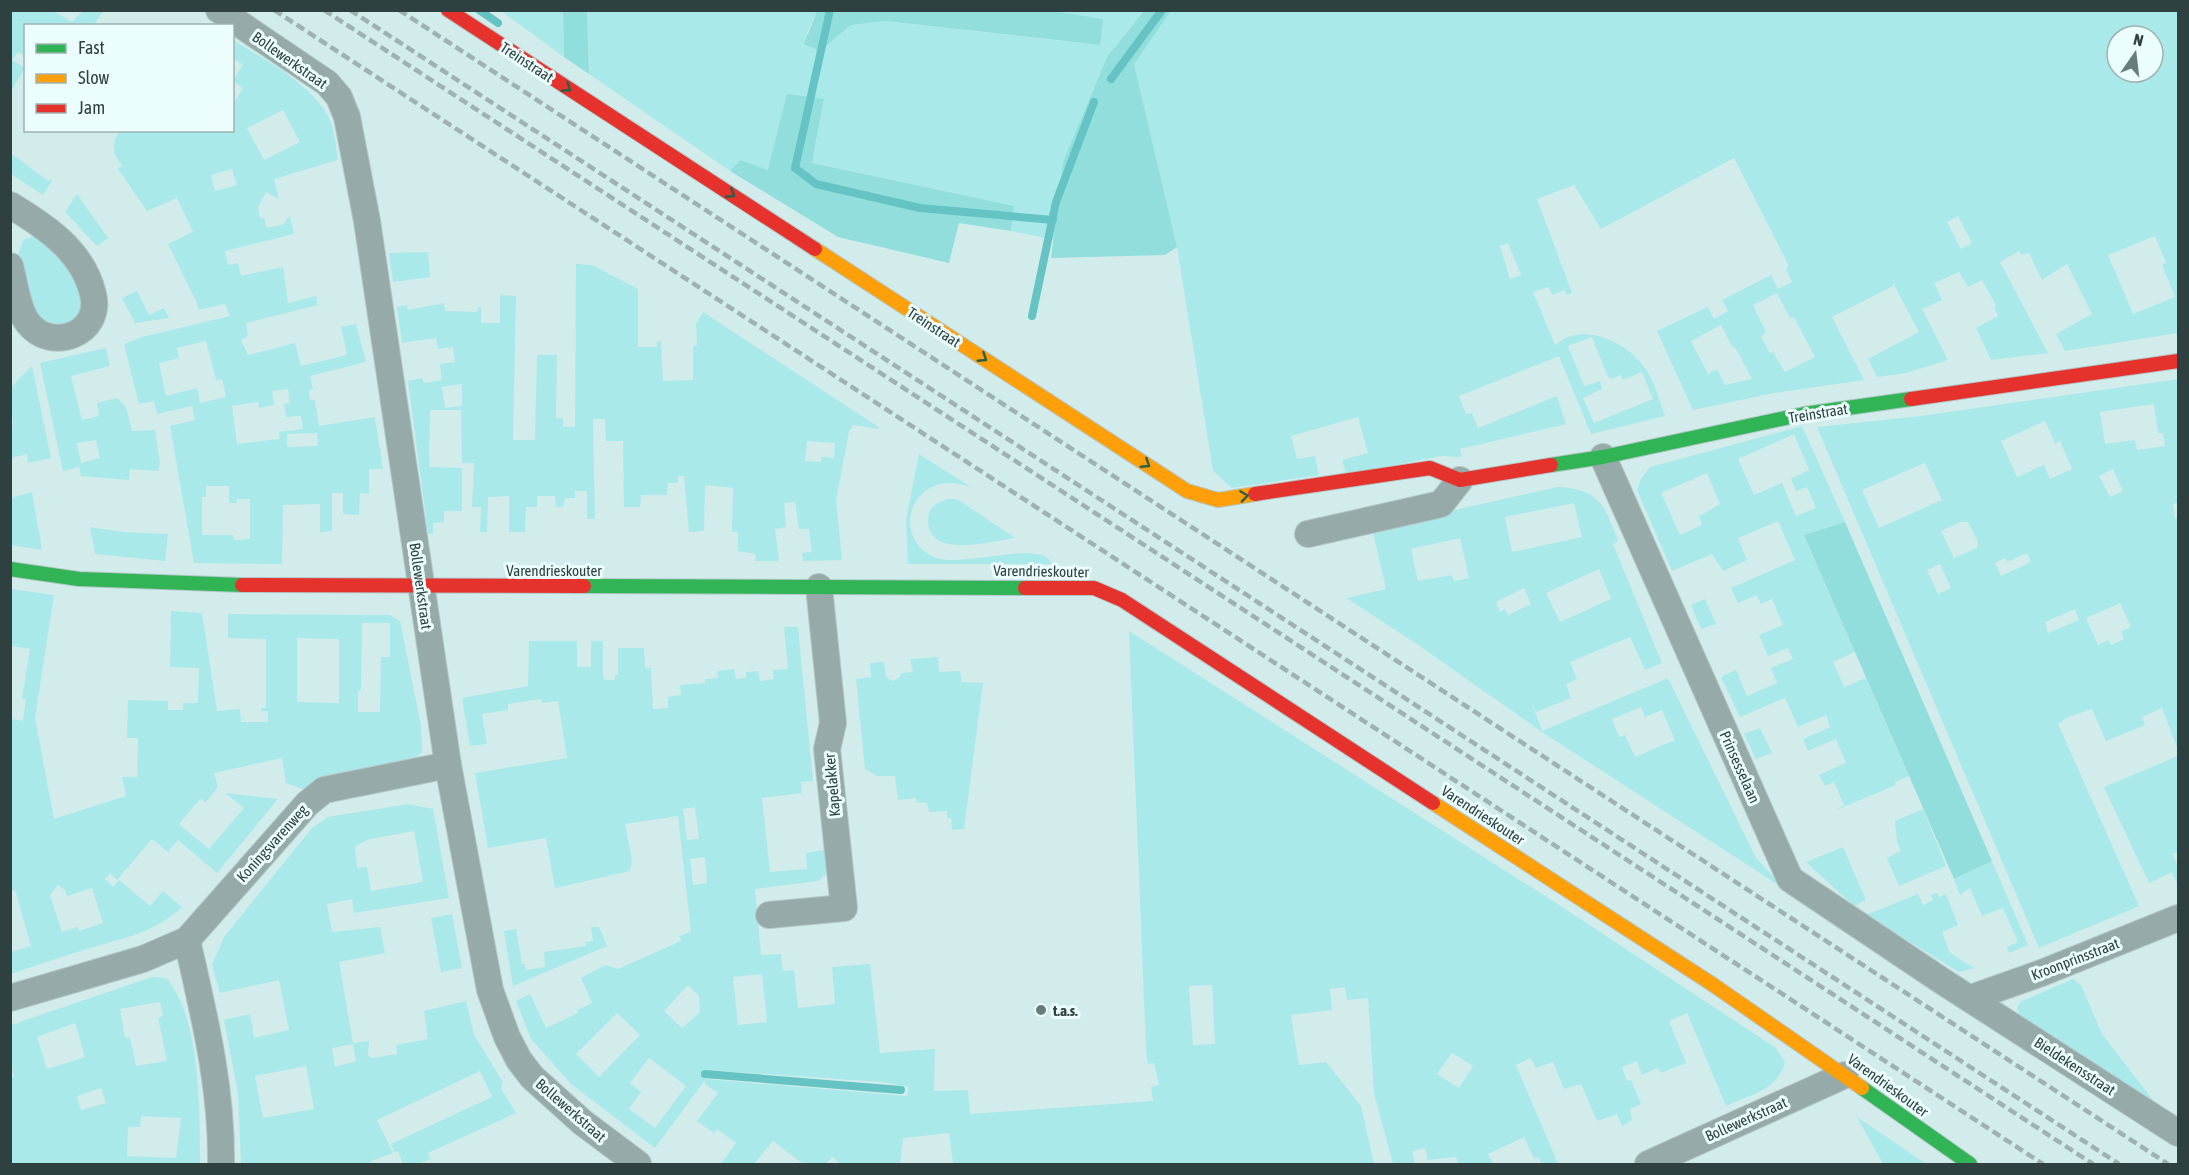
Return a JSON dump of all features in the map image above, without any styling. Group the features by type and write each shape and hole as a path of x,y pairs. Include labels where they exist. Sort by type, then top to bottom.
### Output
{"street":[{"name":"Bollewerkstraat","path":"219,10 327,83 339,98 347,117 371,244 448,765 490,990 507,1037 519,1060 545,1090 638,1164"},
{"name":"Treinstraat","path":"448,10 1187,491 1218,500 1430,468 1460,480 1603,457 1804,414 2178,361"},
{"path":"10,205 47,227 76,259 94,295 93,314 85,327 70,338 42,337 27,323 10,266"},
{"name":"Prinsesselaan","path":"1603,457 1790,879 1971,998"},
{"path":"1308,534 1441,504 1460,480"},
{"name":"Varendrieskouter","path":"10,569 79,579 191,585 1060,586 1094,588 1122,600 1702,978 1845,1075 1970,1164"},
{"name":"Kapelakker","path":"769,915 844,908 827,749 832,723 819,587"},
{"name":"Koningsvarenweg","path":"10,998 143,959 187,940 307,804 324,790 448,765"},
{"name":"Kroonprinsstraat","path":"1971,998 2044,972 2178,918"},
{"path":"187,940 218,1084 221,1164"},
{"name":"Bieldekensstraat","path":"1971,998 2178,1133"},
{"name":"Bollewerkstraat","path":"1648,1164 1680,1157 1845,1075"}],"shaded area":[{"path":"11,10 53,11 72,22 83,11 103,11 95,24 24,24 24,55 18,52 12,60 24,70 11,91"},
{"path":"1046,10 1103,19 1100,45 885,21 851,25 820,51 804,44 817,11"},
{"path":"501,11 563,11 564,57"},
{"path":"563,11 587,11 589,74 564,57"},
{"path":"587,11 817,11 807,33 820,51 851,25 885,21 1099,45 1103,19 1046,11 1144,11 1107,57 1063,162 1054,240 1011,231 1013,206 812,163 824,100 768,170 740,160 730,171 589,74"},
{"path":"1144,11 1171,11 1134,64 1177,247 1165,255 1051,258 1063,162 1107,57"},
{"path":"1171,11 2178,11 2178,333 2065,351 2056,334 2092,314 2067,264 2042,280 2029,253 2021,255 2019,251 2000,262 2048,353 1991,360 1976,328 1998,316 1994,307 1996,305 1982,280 1968,287 1959,272 1934,283 1942,300 1922,309 1948,360 1906,373 1877,377 1868,359 1919,332 1893,283 1893,286 1832,317 1864,380 1774,393 1693,410 1657,331 1708,307 1714,319 1728,311 1722,300 1771,275 1778,289 1792,282 1786,269 1789,266 1734,158 1601,229 1574,185 1537,199 1572,293 1567,295 1564,290 1552,295 1549,287 1533,292 1555,345 1567,337 1581,334 1610,340 1627,350 1642,364 1650,376 1665,416 1591,434 1559,356 1459,396 1466,414 1472,413 1478,428 1557,396 1566,424 1460,449 1462,457 1441,456 1346,474 1342,460 1368,453 1358,417 1291,436 1297,459 1315,456 1319,475 1232,488 1213,471 1177,247 1134,64","holes":["1958,216 1972,243 1961,249 1947,222","2155,236 2166,263 2162,265 2175,297 2133,314 2108,255","1508,243 1521,275 1510,279 1500,246","1777,293 1790,318 1794,317 1815,357 1785,372 1761,337 1766,332 1753,305","1721,325 1752,379 1725,385 1717,369 1708,374 1691,341","1592,337 1608,377 1612,379 1621,375 1623,380 1642,372 1653,399 1594,423 1583,398 1602,389 1600,381 1584,386 1568,346"]},
{"path":"234,41 274,65 303,86 315,98 325,110 331,123 338,160 274,179 279,199 266,192 258,207 260,218 264,218 267,228 285,224 287,218 290,217 294,234 225,251 228,265 238,263 241,276 283,267 288,303 316,296 318,305 246,323 248,336 241,340 248,355 295,343 301,366 347,355 341,327 356,324 366,362 310,376 313,389 309,390 310,400 315,400 319,426 375,417 383,469 369,469 369,494 360,493 359,515 343,514 343,493 332,493 332,531 320,532 320,504 283,505 282,564 194,563 170,426 195,420 192,406 157,414 154,401 139,404 124,344 142,337 230,316 225,304 198,310 198,305 168,244 193,232 177,198 147,211 118,169 122,166 115,153 114,145 117,136 119,132 234,132 234,102 243,88 234,79 243,65 234,59","holes":["283,110 300,142 264,160 247,128","232,169 237,185 215,191 211,175","206,341 216,380 222,379 226,397 200,403 197,388 166,396 159,363 179,358 177,348","288,389 290,403 284,404 286,417 301,416 303,429 279,432 280,439 237,444 232,406 258,402 259,408 274,405 272,391","317,433 318,446 287,447 287,434","206,486 229,486 229,503 237,503 237,499 250,499 250,539 234,540 233,535 202,535 202,497 206,497"]},
{"path":"787,94 824,99 812,163 1014,206 1011,231 959,223 949,263 838,237 730,171 740,160 768,170"},
{"path":"10,153 49,181 53,179 43,195 11,174"},
{"path":"77,194 108,238 97,246 65,212"},
{"path":"37,235 61,252 85,294 77,322 51,330 30,308 18,255 23,240"},
{"path":"428,252 430,277 393,282 389,253"},
{"path":"576,264 592,265 638,289 638,347 657,347 657,341 661,342 663,381 693,380 693,346 697,345 696,324 703,312 879,429 853,425 849,432 836,500 842,560 803,561 802,553 812,552 809,529 799,529 795,502 784,503 786,527 775,529 779,561 755,561 756,554 738,551 738,532 732,532 733,488 705,485 704,531 689,532 684,476 678,476 678,483 668,483 667,495 641,495 640,507 624,507 623,441 606,441 605,419 593,419 595,519 587,519 587,491 575,491 575,498 565,498 563,507 556,507 555,496 537,496 537,507 526,507 525,532 509,532 509,496 488,497 487,532 480,532 481,507 472,507 474,463 462,463 461,410 430,410 429,467 462,468 462,511 444,511 444,522 433,523 433,534 428,534 408,381 422,378 424,383 442,380 440,364 455,362 453,347 438,349 436,338 402,343 397,307 407,305 408,310 444,303 445,311 477,312 478,307 481,307 481,323 500,323 500,295 516,296 513,440 535,440 537,355 557,355 556,418 563,418 563,427 575,427","holes":["462,384 462,406 445,408 442,387","807,441 835,443 834,458 821,457 821,462 805,461"]},
{"path":"137,291 149,315 164,308 169,318 135,323 122,298"},
{"path":"106,348 110,366 71,376 82,420 99,416 97,403 117,398 126,407 132,431 155,430 160,463 158,471 130,469 129,480 81,476 79,467 63,471 40,363","holes":["96,440 100,458 81,463 77,443"]},
{"path":"32,366 51,458 28,463 27,454 11,458 11,426 13,425 10,388"},
{"path":"2178,379 2178,502 2173,504 2175,519 2178,518 2178,750 2162,708 2142,717 2145,725 2106,741 2092,709 2068,717 2058,724 2139,906 2039,948 1817,427 1921,416","holes":["2154,404 2158,433 2163,433 2165,446 2137,450 2135,440 2105,444 2100,412","2045,421 2055,443 2060,441 2072,469 2050,479 2044,465 2017,477 2001,441","1925,463 1942,500 1879,528 1862,490","2113,469 2123,491 2110,497 2099,476","1961,522 1968,522 1978,542 1977,548 1954,558 1941,531","2027,553 2031,562 2001,576 1995,563 2005,558 2007,562","1940,564 1951,588 1938,594 1927,570","2120,603 2131,627 2121,631 2124,639 2111,645 2108,640 2098,645 2086,618","2075,609 2079,620 2048,633 2045,622"]},
{"path":"1802,426 1845,522 1804,535 1855,652 1833,662 1844,687 1866,678 1909,776 1895,782 1896,785 1836,810 1844,805 1834,782 1825,786 1819,775 1846,763 1836,739 1808,751 1803,739 1830,727 1826,715 1798,727 1785,698 1740,717 1721,677 1736,670 1747,696 1777,683 1771,668 1793,659 1788,648 1768,656 1759,635 1783,625 1772,599 1761,604 1757,595 1738,603 1731,588 1795,560 1778,521 1738,538 1747,560 1723,571 1712,554 1672,571 1637,490 1641,479 1650,467","holes":["1794,434 1809,470 1791,479 1796,491 1807,487 1816,508 1796,516 1782,483 1754,495 1738,459","1707,473 1720,504 1699,516 1702,525 1680,535 1661,493"]},
{"path":"919,454 971,487 951,483 934,486 922,494 914,506 910,520 912,534 920,547 934,557 946,560 1033,554 1045,557 1052,564 908,564 906,520"},
{"path":"1558,487 1572,488 1592,495 1609,518 1618,541 1613,544 1662,663 1645,670 1630,637 1570,662 1577,679 1566,684 1571,698 1536,712 1530,698 1542,731 1668,678 1756,858 1786,890 1542,732 1414,642 1346,598 1386,589 1373,533 1351,537 1351,533","holes":["1574,503 1582,537 1512,552 1505,517","1460,538 1469,578 1454,581 1452,575 1418,581 1411,549","1599,569 1611,599 1560,622 1546,593","1524,588 1531,604 1508,615 1505,609 1500,612 1496,602","1641,707 1645,717 1662,710 1675,740 1635,757 1625,735 1619,737 1612,719"]},
{"path":"32,492 42,550 11,545 11,498"},
{"path":"946,499 957,499 1015,538 964,545 939,541 932,534 928,518 932,507"},
{"path":"1845,522 1992,861 1954,879 1804,535"},
{"path":"90,527 123,532 168,534 165,561 95,554"},
{"path":"11,589 54,595 35,718 54,819 126,796 122,777 137,777 138,738 127,738 128,700 168,701 168,710 183,710 183,703 198,703 199,668 170,667 171,611 202,613 217,711 240,709 241,722 268,722 268,711 261,711 261,708 266,708 266,639 228,638 228,614 390,615 400,621 421,726 422,752 412,760 329,775 303,789 286,783 282,758 214,773 218,787 206,802 200,799 179,824 209,849 244,808 225,793 278,799 217,873 178,840 168,852 152,839 117,880 110,873 105,879 113,887 119,880 150,906 163,891 182,907 161,923 139,933 11,974 11,952 31,946 15,890 10,891 11,719 23,721 26,699 22,698 30,649 11,646","holes":["362,623 390,623 390,657 381,657 380,712 358,712 358,691 361,690","297,638 339,639 339,703 297,702","58,885 65,890 67,896 92,888 103,923 79,931 78,927 62,932 50,895"]},
{"path":"1705,599 1716,624 1701,629 1691,605"},
{"path":"784,627 798,627 813,781 801,782 802,793 762,798 770,872 807,869 806,853 825,850 827,873 818,881 755,889 761,955 781,954 783,971 794,970 798,1008 835,1004 832,967 870,964 880,1053 935,1049 934,1091 968,1090 970,1114 1153,1101 1151,1087 1159,1085 1154,1063 1148,1064 1146,1050 1129,631 1556,903 1776,1048 1785,1062 1770,1085 1726,1106 1687,1013 1669,1021 1686,1063 1661,1073 1658,1068 1642,1075 1637,1061 1622,1067 1627,1081 1631,1080 1641,1104 1630,1109 1632,1120 1622,1126 1617,1114 1597,1121 1581,1084 1564,1089 1553,1062 1536,1068 1531,1058 1516,1065 1558,1164 1542,1164 1538,1157 1534,1159 1524,1137 1488,1154 1493,1164 1458,1164 1456,1157 1428,1160 1425,1148 1412,1151 1415,1164 1393,1164 1374,1094 1368,998 1347,1000 1345,987 1330,989 1332,1010 1291,1015 1299,1065 1326,1062 1361,1106 1374,1164 953,1164 949,1133 903,1138 900,1164 841,1164 832,1157 826,1164 803,1164 773,1141 754,1164 721,1164 736,1143 717,1129 714,1133 697,1121 718,1093 705,1084 705,1080 655,1148 571,1084 531,1039 516,1001 530,994 546,1028 578,1013 577,1010 592,1003 581,978 605,965 618,969 681,941 679,936 691,932 678,816 625,824 632,860 630,871 555,888 546,838 488,848 475,773 567,758 558,701 542,703 541,699 508,704 508,710 482,714 487,744 470,746 462,698 528,686 529,641 577,641 577,667 591,667 591,641 603,641 605,680 615,680 615,675 618,675 618,648 644,648 645,668 651,668 653,709 668,708 668,697 681,695 680,685 705,683 705,679 718,678 717,671 734,669 736,679 746,678 746,672 758,671 760,681 774,679 773,670 788,669","holes":["695,807 699,839 687,840 683,809","705,857 707,883 693,885 690,859","762,974 767,1022 738,1025 733,977","688,985 699,996 700,1012 682,1028 664,1011","1212,985 1215,1044 1193,1045 1189,986","617,1013 640,1035 599,1077 576,1054","1452,1053 1473,1066 1459,1088 1437,1074","649,1058 686,1086 655,1128 629,1109 641,1092 630,1083","706,1070 882,1082 909,1087 907,1096 706,1079"]},
{"path":"938,657 939,672 960,671 962,682 983,683 964,829 952,830 951,818 947,818 947,811 929,812 927,802 917,803 916,798 898,800 895,776 877,776 865,769 856,679 871,677 870,663 884,662 886,677 893,681 900,677 901,673 913,672 910,659"},
{"path":"1760,728 1772,753 1756,759 1744,734"},
{"path":"2178,756 2178,851 2173,854 2178,867 2178,886 2172,872 2149,883 2104,787"},
{"path":"408,804 433,809 449,898 354,913 352,899 327,904 332,932 380,927 385,953 339,962 353,1043 369,1041 368,1056 372,1058 397,1054 396,1045 428,1039 424,1011 466,1001 474,1035 503,1082 501,1089 516,1113 428,1153 431,1159 418,1164 403,1164 398,1151 394,1152 391,1144 492,1097 480,1071 377,1120 393,1153 371,1161 372,1164 241,1164 238,1093 224,1020 250,1014 254,1038 289,1030 279,980 220,993 212,965 224,937 312,828 328,817","holes":["414,831 423,882 371,891 367,867 357,868 355,846 370,839","353,1044 356,1061 335,1067 332,1048","306,1066 314,1109 263,1118 255,1076"]},
{"path":"1923,809 1946,866 1899,886 1887,858 1901,851 1897,841 1895,821"},
{"path":"1843,847 1866,900 1854,906 1806,862"},
{"path":"1992,861 2028,945 2009,953 2007,947 2018,942 2003,908 1982,916 1970,888 1960,895 1954,879"},
{"path":"1937,893 1939,897 1946,894 1958,925 1942,932 1950,953 1974,968 1959,972 1866,915 1918,894 1923,905 1933,900 1931,895"},
{"path":"452,914 462,968 441,972 431,918"},
{"path":"591,927 599,927 607,946 513,986 504,931 516,929 522,964 525,964 526,970 545,967 544,952 586,946 585,942 593,941"},
{"path":"152,977 166,978 178,995 192,1040 200,1119 200,1164 11,1164 10,1078 14,1076 11,1065 11,1025","holes":["160,1002 163,1016 158,1018 167,1061 136,1066 130,1038 125,1038 120,1009","75,1023 85,1057 47,1069 37,1037","101,1088 106,1103 81,1110 77,1096","141,1116 181,1118 176,1158 127,1156 128,1127 140,1127"]},
{"path":"2073,979 2081,985 2102,1034 2156,1104 2021,1019 2017,1008 2020,1002"},
{"path":"1857,1117 1926,1164 1883,1164"}],"waterway":[{"path":"479,10 498,23"},
{"path":"830,10 795,168 816,184 920,208 1053,220"},
{"path":"1111,79 1162,10"},
{"path":"1032,316 1056,202 1094,102"},
{"path":"705,1074 901,1090"}],"railway":[{"path":"274,10 2043,1164"},
{"path":"324,10 2093,1164"},
{"path":"350,10 2119,1164"},
{"path":"399,10 2168,1164"}],"traffic: fast":[{"path":"1551,465 1603,457 1804,414 1911,399"},
{"path":"10,569 79,579 242,585"},
{"path":"584,586 1025,588"},
{"path":"1862,1088 1970,1164"}],"traffic: slow":[{"path":"815,249 1187,491 1218,500 1255,494"},
{"path":"1433,803 1712,984 1862,1088"}],"traffic: jam":[{"path":"448,10 815,249"},
{"path":"1911,399 2178,361"},
{"path":"1255,494 1430,468 1460,480 1551,465"},
{"path":"242,585 584,586"},
{"path":"1025,588 1094,588 1122,600 1433,803"}],"place":[{"name":"t.a.s.","path":"1041,1010"}]}
